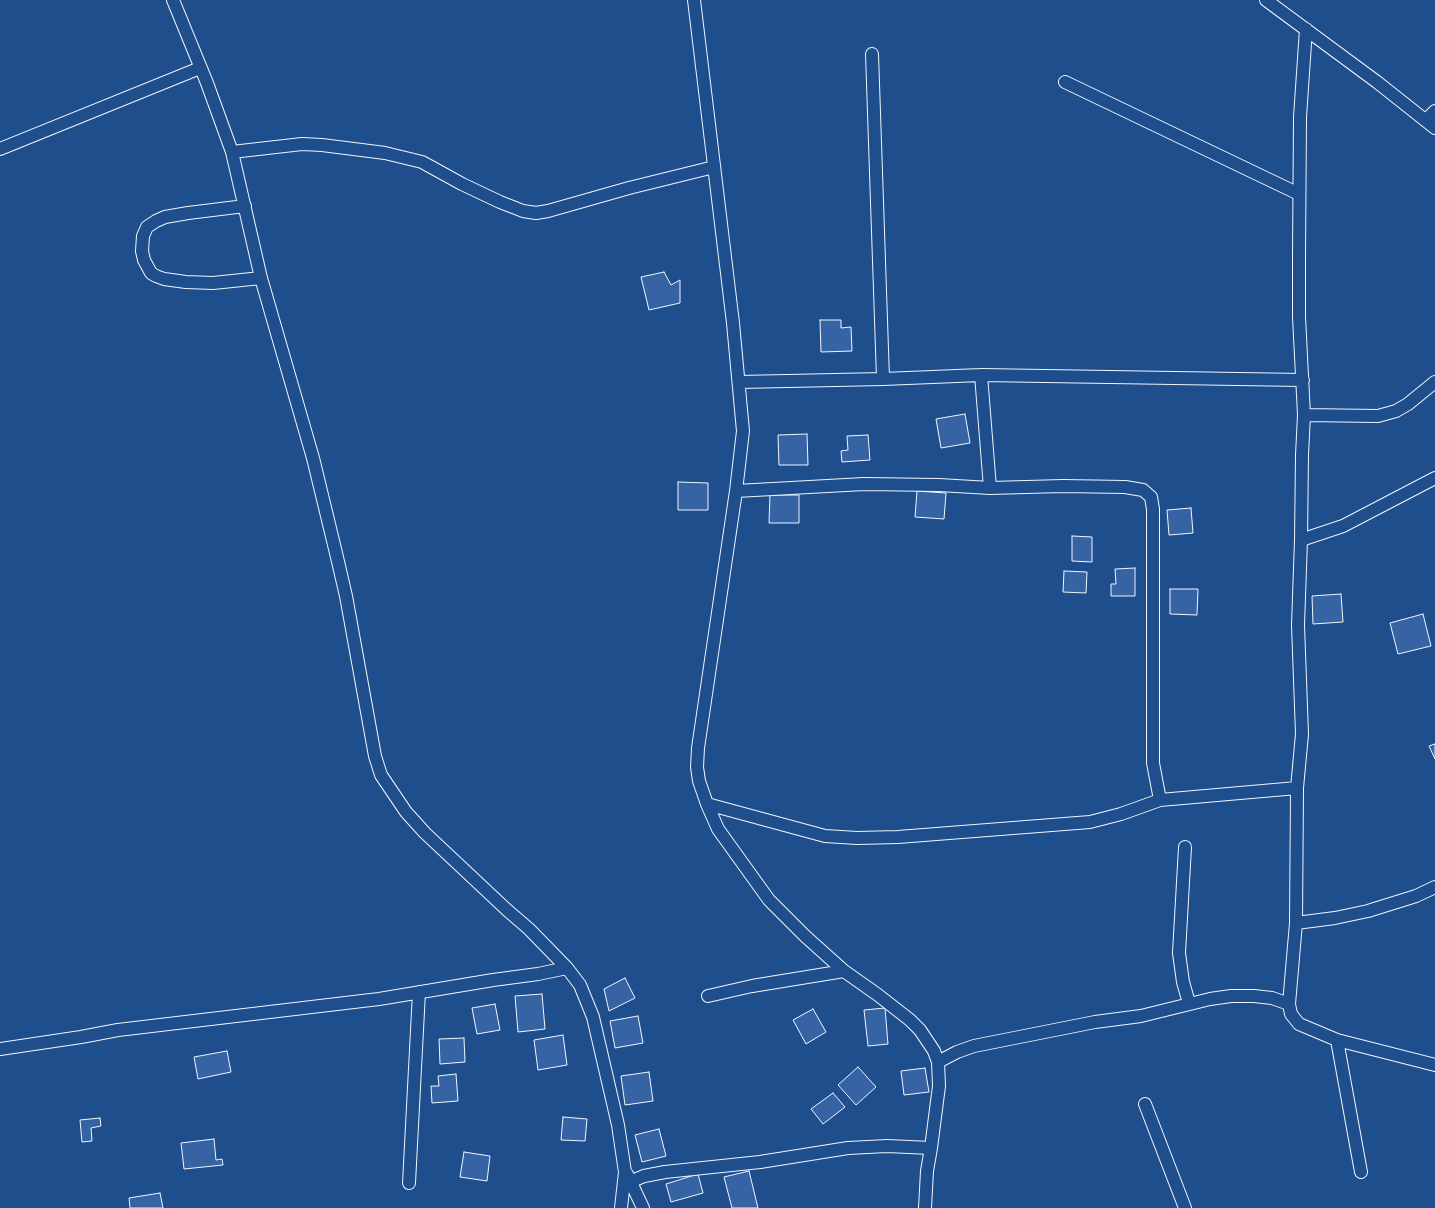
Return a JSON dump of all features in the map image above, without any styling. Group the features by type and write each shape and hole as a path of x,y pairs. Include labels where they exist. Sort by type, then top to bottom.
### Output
{"street":[{"path":"174,0 207,83 232,152 261,278 313,458 336,553 346,596 375,756 380,775 406,812 425,833 529,929 567,968 580,985 593,1017 628,1176 643,1208"},
{"path":"694,0 733,323 743,431 736,491 698,748 697,767 699,781 718,829 769,900 805,936 844,971 910,1020 927,1040 938,1062 939,1086 927,1172 925,1208"},
{"path":"1269,1 1430,124 1435,111"},
{"path":"1306,29 1300,117 1299,318 1304,415 1298,625 1302,734 1297,788 1296,923 1289,1004 1291,1014 1299,1024 1337,1040 1435,1065"},
{"path":"872,54 883,379"},
{"path":"0,149 200,68"},
{"path":"1065,82 1300,194"},
{"path":"232,152 302,144 385,153 422,162 462,184 494,199 523,211 536,213 714,167"},
{"path":"245,206 165,217 147,227 143,236 142,251 144,260 151,273 164,279 186,282 213,283 261,278"},
{"path":"739,382 981,375 1302,380"},
{"path":"981,375 990,488"},
{"path":"1304,415 1378,416 1396,411 1408,404 1435,382"},
{"path":"1301,540 1343,526 1435,478"},
{"path":"736,491 864,484 939,485 990,488 1063,486 1125,487 1143,490 1151,496 1153,509 1153,763 1160,800"},
{"path":"707,804 825,836 858,838 898,837 1090,822 1121,814 1160,800 1297,788"},
{"path":"1185,847 1179,953 1183,982 1188,1003"},
{"path":"1296,923 1334,918 1368,911 1416,896 1435,887"},
{"path":"0,1049 118,1030 339,1005 538,974 567,968"},
{"path":"708,996 758,985 844,971"},
{"path":"409,1183 419,992"},
{"path":"938,1062 957,1052 974,1046 1088,1024 1141,1016 1188,1003 1210,999 1244,996 1268,998 1289,1004"},
{"path":"1337,1040 1361,1172"},
{"path":"1145,1104 1185,1208"},
{"path":"628,1176 644,1176 664,1172 760,1162 848,1148 887,1146 931,1148"},
{"path":"622,1208 628,1176"}],"building":[{"path":"664,272 671,285 680,280 680,303 649,310 641,277"},
{"path":"820,320 841,320 841,328 851,327 852,351 821,352"},
{"path":"965,414 970,443 941,448 936,419"},
{"path":"807,434 808,465 779,465 778,435"},
{"path":"868,435 870,460 842,462 841,451 848,450 847,436"},
{"path":"678,482 708,483 708,510 678,510"},
{"path":"917,491 946,493 944,519 915,517"},
{"path":"770,495 799,495 799,523 769,523"},
{"path":"1191,508 1193,533 1169,535 1167,510"},
{"path":"1072,536 1092,537 1092,562 1072,561"},
{"path":"1135,568 1135,596 1111,596 1111,584 1116,584 1115,569"},
{"path":"1064,571 1087,572 1086,593 1063,592"},
{"path":"1170,589 1198,589 1197,615 1170,614"},
{"path":"1341,594 1343,622 1313,624 1312,596"},
{"path":"1423,614 1431,646 1398,654 1390,623"},
{"path":"1435,744 1435,759 1429,746"},
{"path":"625,978 635,998 609,1011 604,989"},
{"path":"542,994 545,1029 518,1032 515,996"},
{"path":"495,1004 500,1030 477,1034 472,1008"},
{"path":"885,1008 888,1044 868,1046 864,1010"},
{"path":"813,1009 826,1032 806,1044 793,1020"},
{"path":"638,1016 643,1043 615,1048 610,1021"},
{"path":"563,1035 567,1065 538,1070 534,1040"},
{"path":"464,1038 465,1062 440,1064 439,1039"},
{"path":"227,1051 231,1072 198,1079 194,1057"},
{"path":"858,1067 876,1087 856,1105 838,1085"},
{"path":"925,1068 929,1092 904,1095 901,1071"},
{"path":"649,1072 653,1101 625,1105 621,1076"},
{"path":"456,1074 458,1101 432,1103 431,1086 439,1086 438,1076"},
{"path":"833,1093 845,1107 823,1124 811,1109"},
{"path":"563,1117 587,1119 585,1141 561,1140"},
{"path":"100,1118 101,1126 91,1128 92,1141 82,1142 80,1120"},
{"path":"659,1129 666,1156 642,1162 635,1135"},
{"path":"214,1139 216,1160 222,1159 223,1165 184,1169 181,1143"},
{"path":"464,1152 490,1156 487,1181 460,1177"},
{"path":"749,1171 758,1208 732,1208 724,1177"},
{"path":"698,1174 703,1193 671,1202 666,1184"},
{"path":"160,1193 163,1208 130,1208 129,1198"}]}
